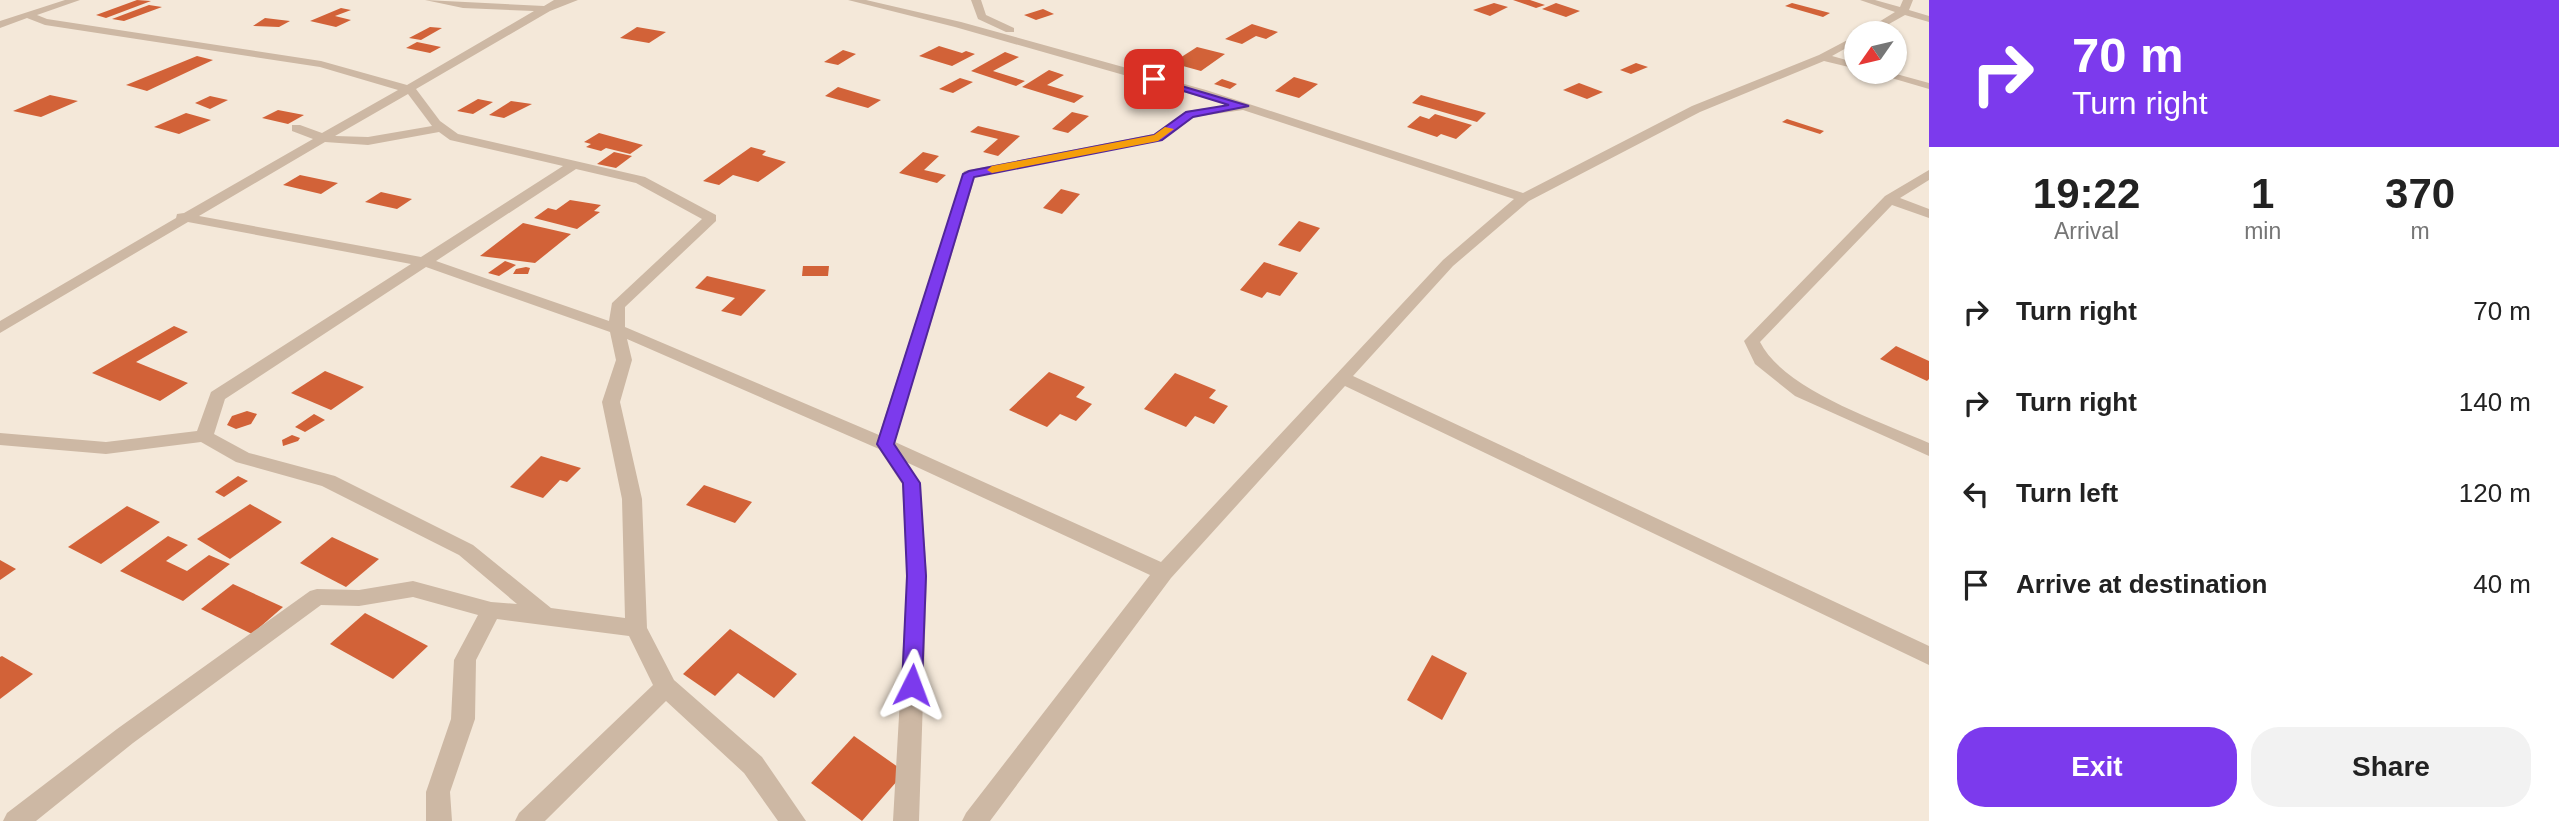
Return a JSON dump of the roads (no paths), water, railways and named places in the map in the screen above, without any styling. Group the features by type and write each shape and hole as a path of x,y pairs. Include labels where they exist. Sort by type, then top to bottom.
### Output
{"street":[{"path":"0,25 75,0"},
{"path":"430,0 463,5 545,9 573,0"},
{"path":"0,328 182,217 561,0"},
{"path":"853,0 957,24 1243,106 1524,198"},
{"path":"976,0 982,17 1059,52"},
{"path":"1865,0 1929,19"},
{"path":"1887,21 1903,12 1908,0"},
{"path":"27,15 45,22 321,64 409,89 420,96 429,119 454,137 640,180 711,218 617,306 617,329 624,360 611,402 632,499 636,628 666,687 753,765 793,821"},
{"path":"975,821 1164,572 1345,379 1448,264 1524,198 1696,109 1823,57 1844,45"},
{"path":"1823,57 1844,63"},
{"path":"1908,80 1929,86"},
{"path":"885,444 969,174 1158,137 1190,114 1243,106"},
{"path":"296,128 324,138 367,144 441,128"},
{"path":"204,436 216,396 574,166"},
{"path":"1929,174 1890,199 1752,341 1761,360 1801,392 1929,450"},
{"path":"1890,199 1929,214"},
{"path":"182,217 424,262 536,299 617,329 885,444 1164,572"},
{"path":"1345,379 1929,656"},
{"path":"0,439 106,448 204,436 243,458 328,481 466,550 546,616"},
{"path":"885,444 911,483 917,576 906,821"},
{"path":"16,821 125,736 317,597 359,598 413,589 491,610 636,628"},
{"path":"439,821 438,792 463,719 465,660 491,610"},
{"path":"528,821 666,687"}]}
